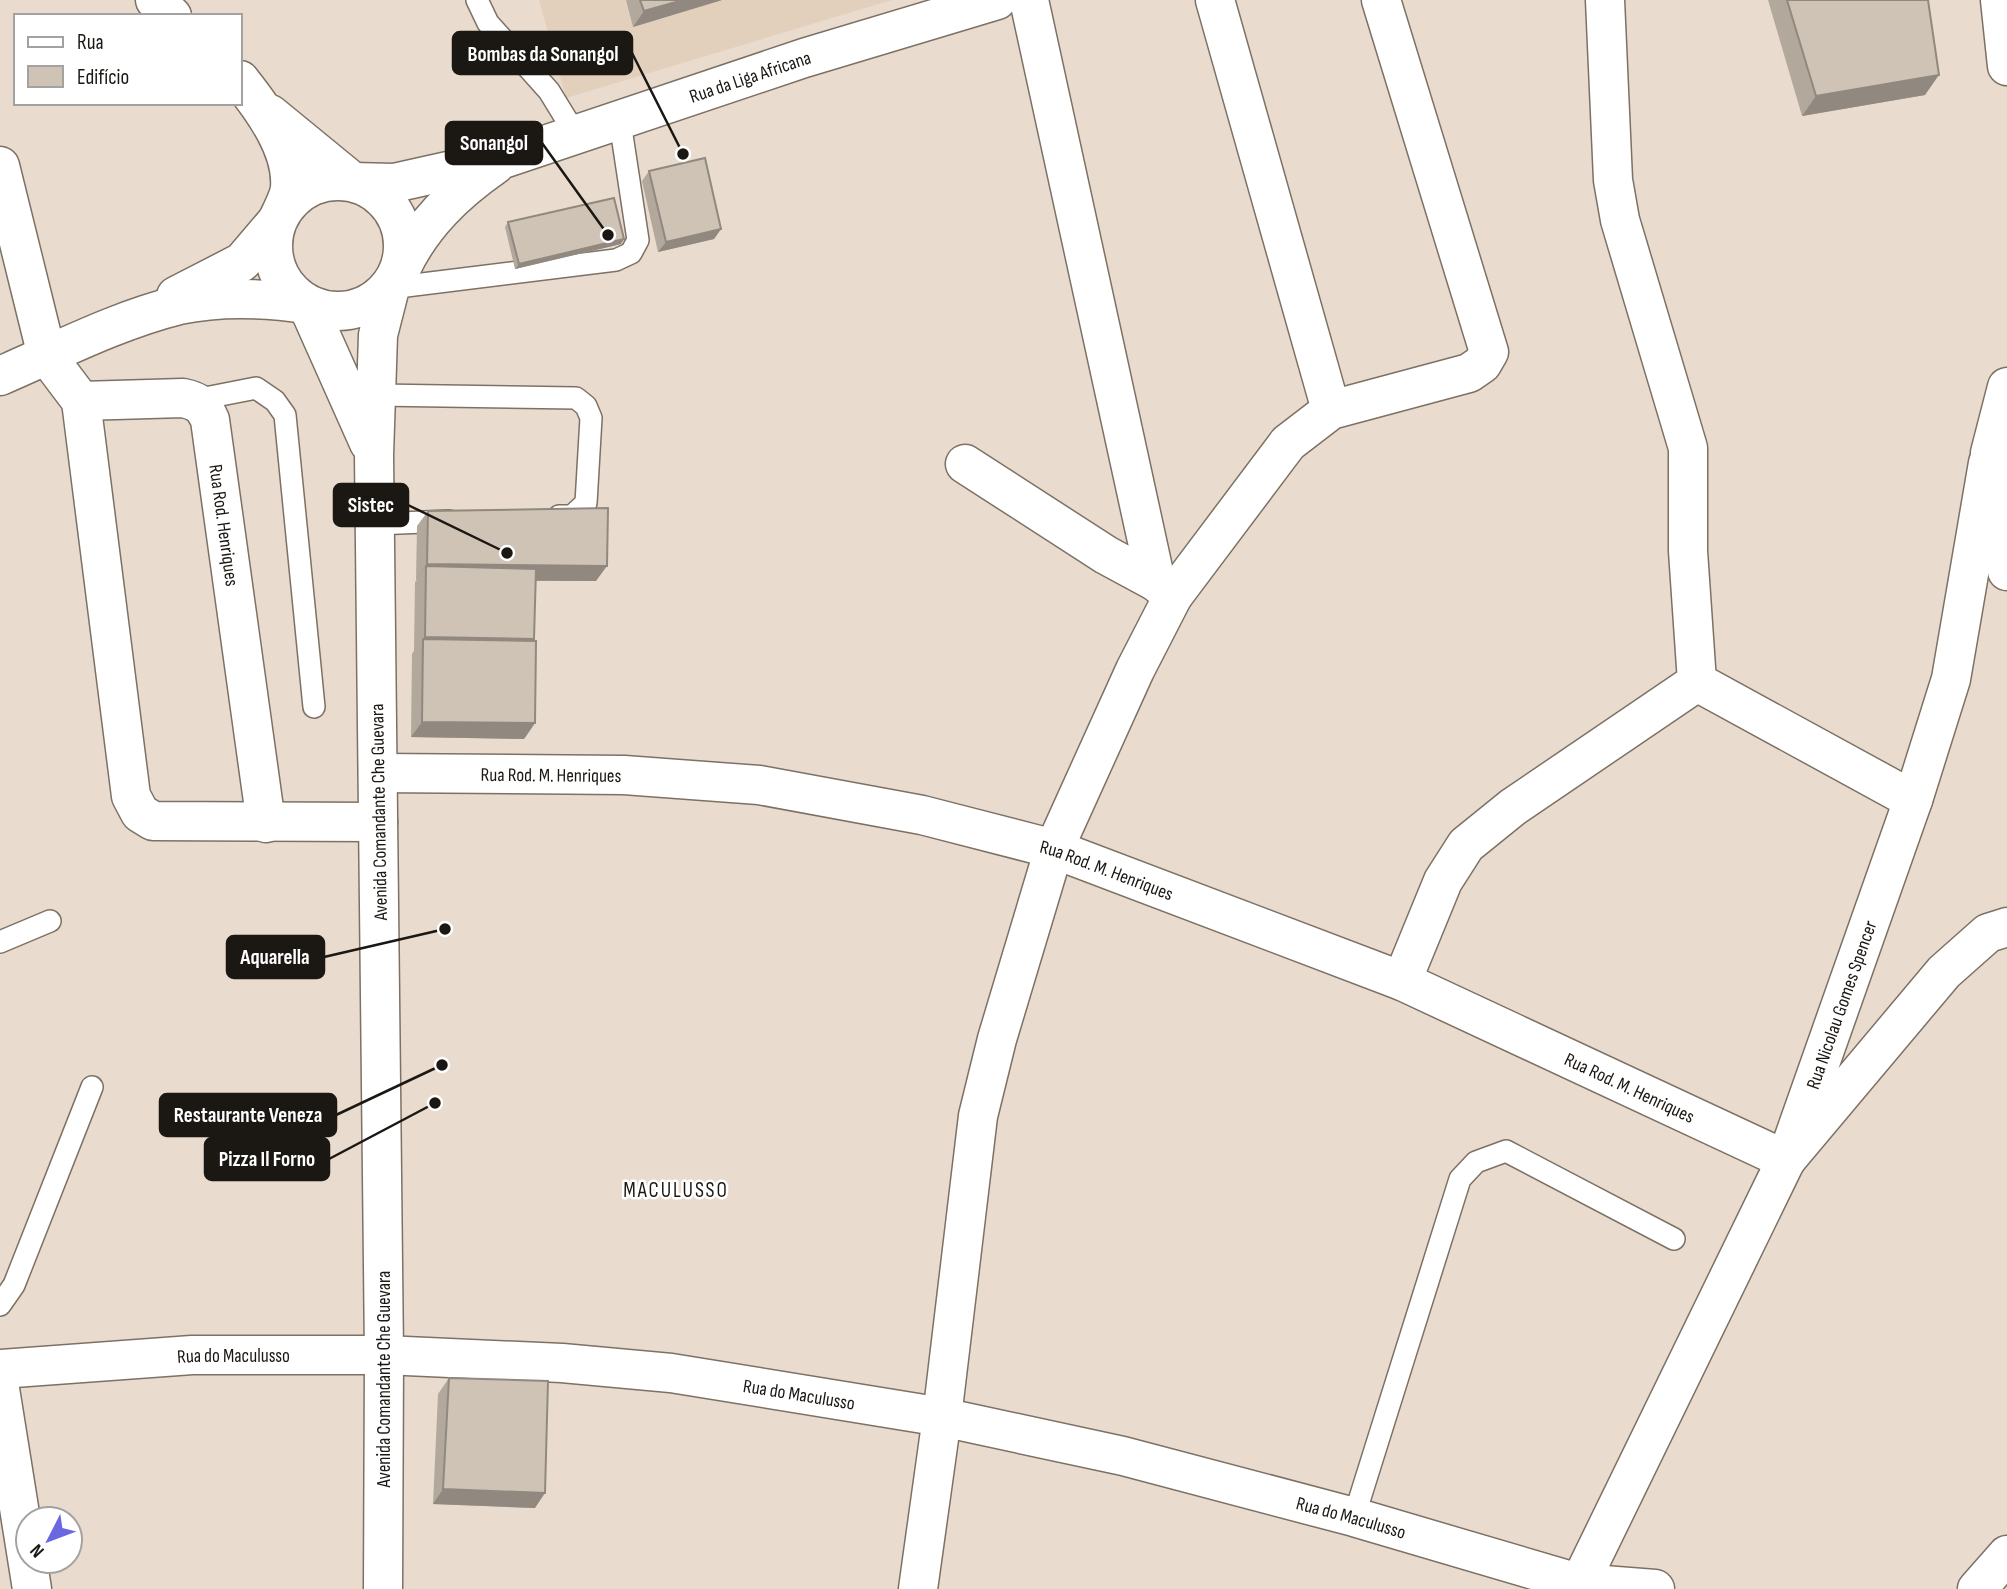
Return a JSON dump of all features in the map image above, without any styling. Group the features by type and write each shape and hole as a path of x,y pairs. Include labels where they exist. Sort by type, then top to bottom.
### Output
{"street":[{"path":"155,0 170,14"},
{"name":"Rua da Liga Africana","path":"506,158 620,122 804,58 997,0"},
{"path":"1029,0 1165,589"},
{"path":"1215,0 1331,410"},
{"path":"918,1589 942,1417 978,1116 997,1039 1054,849 1135,670 1165,589 1288,443 1331,410 1469,373 1482,364 1489,352 1381,0"},
{"path":"1605,0 1612,169 1620,220 1688,449 1688,551 1697,681"},
{"path":"2000,0 2007,66"},
{"path":"250,93 353,182 374,191 390,205 401,225 404,247 395,278"},
{"path":"250,93 285,153 289,176 290,190 277,221 273,240 274,259 286,285 307,304"},
{"path":"109,330 242,262 287,205 317,184 335,180 394,183 506,158"},
{"path":"0,376 109,330 178,306 215,300 277,300 307,304 325,310 360,309 395,278 413,243 439,211 470,182 506,158"},
{"path":"0,166 47,356 81,401 131,796 140,813 153,821 378,822"},
{"name":"Avenida Comandante Che Guevara","path":"383,1589 384,1355 374,455 378,335 395,278"},
{"name":"Avenida Comandante Che Guevara","path":"307,304 337,364 374,455"},
{"name":"Rua Nicolau Gomes Spencer","path":"1577,1586 1786,1160 1913,800 1951,679 1990,453 2007,387"},
{"path":"81,401 183,398 195,400"},
{"name":"Rua Rod. Henriques","path":"195,400 205,408 210,420 266,823"},
{"path":"1990,453 2007,571"},
{"path":"965,464 1106,555 1165,589"},
{"path":"1697,681 1913,800"},
{"path":"1402,981 1443,881 1466,845 1513,807 1697,681"},
{"name":"Rua Rod. M. Henriques","path":"377,772 624,775 759,785 922,815 1054,849 1402,981 1786,1160"},
{"path":"1786,1160 1944,972 1988,933 2007,926"},
{"name":"Rua do Maculusso","path":"0,1369 192,1355 384,1355 562,1363 671,1373 942,1417 1123,1455 1354,1517 1577,1586 1655,1589"},
{"path":"0,1389 32,1589"},
{"path":"1977,1589 2007,1555"}],"lane":[{"path":"477,0 488,23 549,92 576,135"},
{"path":"395,278 616,260 631,253 638,240 620,122"},
{"path":"195,400 256,388 275,401 285,415 314,707"},
{"path":"377,395 576,398 586,406 591,418 586,503 572,516 532,517"},
{"path":"375,524 465,520"},
{"path":"0,942 50,921"},
{"path":"0,1305 14,1284 92,1087"},
{"path":"1354,1517 1460,1179 1476,1162 1506,1151 1674,1240"}],"shaded area":[{"path":"539,0 892,0 566,98"}],"building":[{"path":"640,0 683,0 644,11"},
{"path":"1787,0 1928,0 1939,75 1816,96"},
{"path":"705,158 721,229 666,242 649,171"},
{"path":"614,198 624,239 519,264 508,222"},
{"path":"608,508 607,566 427,564 428,511"},
{"path":"426,566 536,569 534,639 425,637"},
{"path":"423,639 536,641 535,723 422,722"},
{"path":"449,1378 548,1381 545,1493 443,1489"}],"place":[{"name":"Bombas da Sonangol","path":"683,154"},
{"name":"Sonangol","path":"608,235"},
{"name":"Sistec","path":"507,553"},
{"name":"Aquarella","path":"445,929"},
{"name":"Restaurante Veneza","path":"442,1065"},
{"name":"Pizza Il Forno","path":"435,1103"}],"district":[{"name":"MACULUSSO","path":"676,1190"}]}
